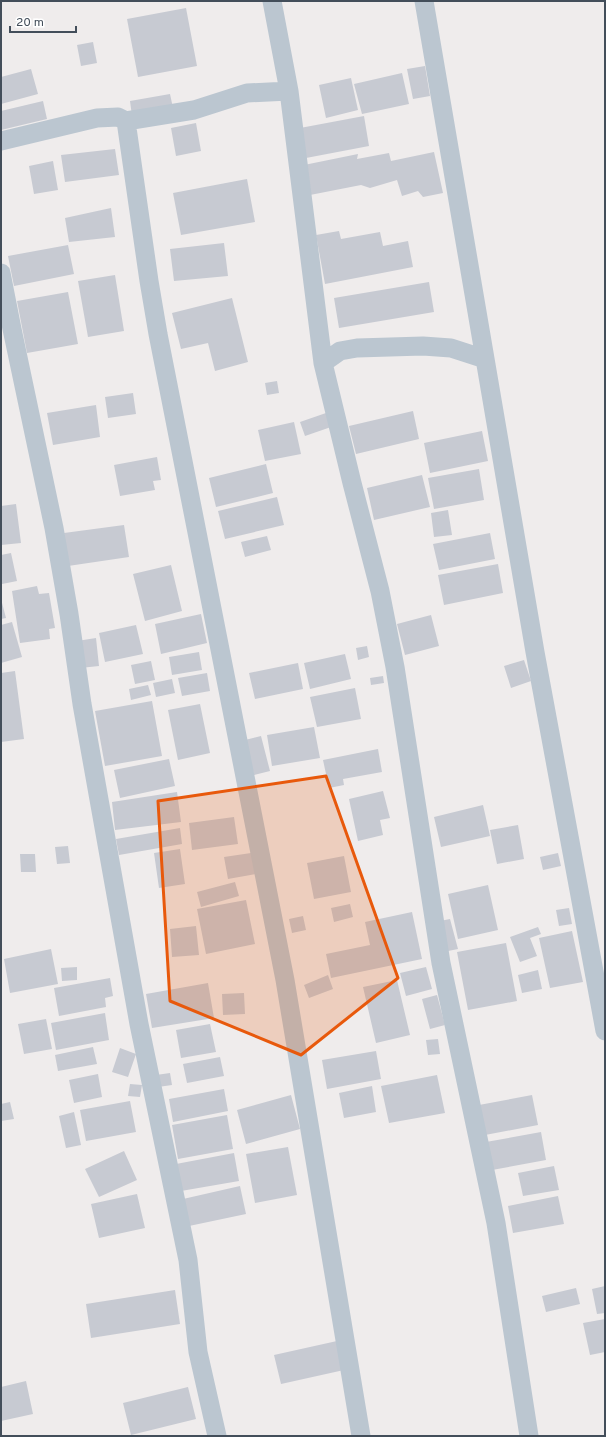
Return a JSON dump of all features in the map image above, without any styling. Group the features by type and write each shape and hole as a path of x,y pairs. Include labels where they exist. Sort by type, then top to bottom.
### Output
{"street":[{"path":"272,1 289,91 324,363 352,483 380,591 395,667 442,962 496,1223 529,1436"},
{"path":"424,1 535,652 605,1031"},
{"path":"1,141 97,118 118,117 126,121 194,110 247,93 289,91"},
{"path":"126,121 157,326 286,980 361,1436"},
{"path":"1,273 54,528 69,614 82,704 139,1024 188,1260 198,1352 217,1436"},
{"path":"324,363 340,351 357,348 422,346 451,348 485,359"}],"highlighted area":[{"path":"326,776 398,978 301,1055 170,1001 158,801"}],"building":[{"path":"186,8 197,66 138,77 127,19"},
{"path":"93,42 97,63 81,66 77,45"},
{"path":"425,66 430,96 413,99 407,69"},
{"path":"31,69 38,94 1,104 1,77"},
{"path":"402,73 409,104 362,114 354,84"},
{"path":"351,78 358,110 326,118 319,85"},
{"path":"170,94 173,108 132,116 130,101"},
{"path":"43,101 47,119 1,130 1,111"},
{"path":"364,116 369,146 306,158 300,128"},
{"path":"196,123 201,151 176,156 171,128"},
{"path":"115,149 119,175 65,182 61,155"},
{"path":"434,152 443,193 423,197 418,191 402,196 397,180 370,188 361,185 310,195 304,165 358,154 357,159 389,153 391,161"},
{"path":"53,161 58,190 34,194 29,166"},
{"path":"247,179 255,222 181,235 173,193"},
{"path":"111,208 115,237 69,242 65,218"},
{"path":"339,231 341,239 380,232 383,246 408,241 413,267 325,284 316,235"},
{"path":"224,243 228,276 174,281 170,249"},
{"path":"68,245 74,274 14,286 8,256"},
{"path":"115,275 124,331 88,337 78,281"},
{"path":"429,282 434,312 339,328 334,298"},
{"path":"68,292 78,344 27,353 17,301"},
{"path":"232,298 248,362 215,371 208,343 181,349 172,313"},
{"path":"277,381 279,393 267,395 265,383"},
{"path":"133,393 136,414 108,418 105,397"},
{"path":"96,405 100,437 53,445 47,413"},
{"path":"413,411 419,439 356,454 349,426"},
{"path":"326,413 331,427 305,436 300,422"},
{"path":"294,422 301,454 265,461 258,430"},
{"path":"482,431 488,461 430,473 424,443"},
{"path":"157,457 161,480 153,481 155,490 120,496 114,465"},
{"path":"266,464 273,493 216,507 209,478"},
{"path":"479,469 484,500 434,509 428,478"},
{"path":"422,475 430,507 374,520 367,488"},
{"path":"277,497 284,525 225,539 218,511"},
{"path":"16,504 21,543 1,545 1,506"},
{"path":"448,510 452,535 434,537 431,513"},
{"path":"124,525 129,557 68,566 64,533"},
{"path":"490,533 495,559 439,570 433,544"},
{"path":"267,536 271,550 245,557 241,542"},
{"path":"11,553 17,581 2,584 1,555"},
{"path":"498,564 503,593 444,605 438,575"},
{"path":"171,565 182,611 145,621 133,574"},
{"path":"37,586 39,594 49,593 55,628 49,629 50,639 20,643 12,591"},
{"path":"1,599 6,618 1,619"},
{"path":"201,614 207,643 161,654 155,624"},
{"path":"431,615 439,646 405,655 397,624"},
{"path":"12,622 22,657 1,663 1,625"},
{"path":"136,625 143,654 105,662 99,633"},
{"path":"96,638 99,666 80,668 77,641"},
{"path":"367,646 369,657 358,660 356,648"},
{"path":"199,652 202,670 172,675 169,657"},
{"path":"345,654 351,679 310,689 304,663"},
{"path":"524,660 531,681 511,688 504,666"},
{"path":"151,661 155,680 135,684 131,665"},
{"path":"298,663 303,689 255,699 249,673"},
{"path":"15,671 24,739 1,742 1,673"},
{"path":"207,673 210,691 182,696 178,678"},
{"path":"383,676 384,683 371,685 370,678"},
{"path":"172,679 175,693 156,697 153,683"},
{"path":"148,685 151,695 131,700 129,689"},
{"path":"355,688 361,719 317,727 310,697"},
{"path":"152,701 162,756 105,766 95,711"},
{"path":"200,704 210,753 178,760 168,710"},
{"path":"314,727 320,758 272,766 267,735"},
{"path":"261,736 270,771 254,775 245,740"},
{"path":"378,749 382,772 343,779 344,785 329,788 323,760"},
{"path":"169,759 175,786 120,798 114,770"},
{"path":"383,791 390,818 380,820 383,835 358,841 349,799"},
{"path":"177,792 181,822 115,830 112,802"},
{"path":"483,805 490,836 441,847 434,817"},
{"path":"234,817 238,844 192,850 189,823"},
{"path":"518,825 524,859 497,864 490,830"},
{"path":"180,828 182,844 119,855 116,839"},
{"path":"68,846 70,863 57,864 55,847"},
{"path":"180,849 185,884 159,888 154,853"},
{"path":"251,853 256,874 228,879 224,857"},
{"path":"558,853 561,866 543,870 540,857"},
{"path":"20,854 35,854 36,872 21,872"},
{"path":"344,856 351,892 314,899 307,863"},
{"path":"235,882 239,896 201,907 197,892"},
{"path":"488,885 498,930 458,939 448,894"},
{"path":"246,900 255,944 206,954 197,909"},
{"path":"350,904 353,917 334,922 331,908"},
{"path":"569,908 572,924 559,926 556,910"},
{"path":"412,912 422,959 331,978 326,954 370,945 365,922"},
{"path":"303,916 306,930 292,933 289,919"},
{"path":"450,919 458,949 448,951 440,921"},
{"path":"196,926 199,955 172,957 170,929"},
{"path":"538,927 541,934 530,938 537,956 520,962 510,937"},
{"path":"572,931 583,982 550,988 539,938"},
{"path":"506,943 517,1001 468,1010 457,952"},
{"path":"51,949 58,984 10,993 4,959"},
{"path":"77,967 77,980 62,981 61,968"},
{"path":"426,967 432,989 406,996 400,973"},
{"path":"538,970 542,989 522,993 518,975"},
{"path":"328,975 333,989 309,998 304,985"},
{"path":"110,978 113,996 105,998 106,1007 59,1016 54,988"},
{"path":"397,980 410,1035 376,1043 363,987"},
{"path":"208,983 214,1018 152,1028 146,994"},
{"path":"244,993 245,1014 223,1015 222,994"},
{"path":"437,995 445,1025 430,1029 422,999"},
{"path":"105,1013 109,1040 56,1050 51,1023"},
{"path":"46,1019 52,1049 24,1054 18,1024"},
{"path":"210,1024 216,1052 181,1058 176,1030"},
{"path":"438,1039 440,1054 428,1055 426,1040"},
{"path":"93,1047 97,1064 58,1071 55,1055"},
{"path":"120,1048 136,1054 128,1077 112,1072"},
{"path":"376,1051 381,1079 327,1089 322,1060"},
{"path":"220,1057 224,1076 187,1083 183,1064"},
{"path":"170,1073 172,1085 158,1087 156,1075"},
{"path":"98,1074 102,1097 74,1103 69,1080"},
{"path":"437,1075 445,1113 389,1123 381,1086"},
{"path":"130,1084 142,1085 140,1097 128,1096"},
{"path":"372,1086 376,1112 344,1118 339,1093"},
{"path":"224,1089 228,1111 173,1122 169,1099"},
{"path":"291,1095 300,1129 246,1144 237,1110"},
{"path":"532,1095 538,1125 485,1135 479,1105"},
{"path":"130,1101 136,1132 86,1141 80,1110"},
{"path":"10,1102 14,1119 1,1121 1,1104"},
{"path":"74,1112 81,1145 66,1148 59,1116"},
{"path":"227,1115 233,1149 178,1159 172,1125"},
{"path":"541,1132 546,1160 492,1170 486,1142"},
{"path":"288,1147 297,1195 255,1203 246,1154"},
{"path":"124,1151 137,1180 99,1197 85,1169"},
{"path":"234,1153 239,1181 181,1191 176,1164"},
{"path":"554,1166 559,1190 523,1196 518,1173"},
{"path":"240,1186 246,1214 189,1226 183,1199"},
{"path":"137,1194 145,1228 99,1238 91,1204"},
{"path":"558,1196 564,1224 513,1233 508,1206"},
{"path":"605,1286 605,1313 597,1314 592,1289"},
{"path":"576,1288 580,1304 546,1312 542,1296"},
{"path":"175,1290 180,1324 91,1338 86,1304"},
{"path":"605,1319 605,1352 590,1355 583,1323"},
{"path":"337,1341 344,1370 281,1384 274,1355"},
{"path":"26,1381 33,1414 1,1421 1,1387"},
{"path":"188,1387 196,1419 131,1435 123,1403"}]}
